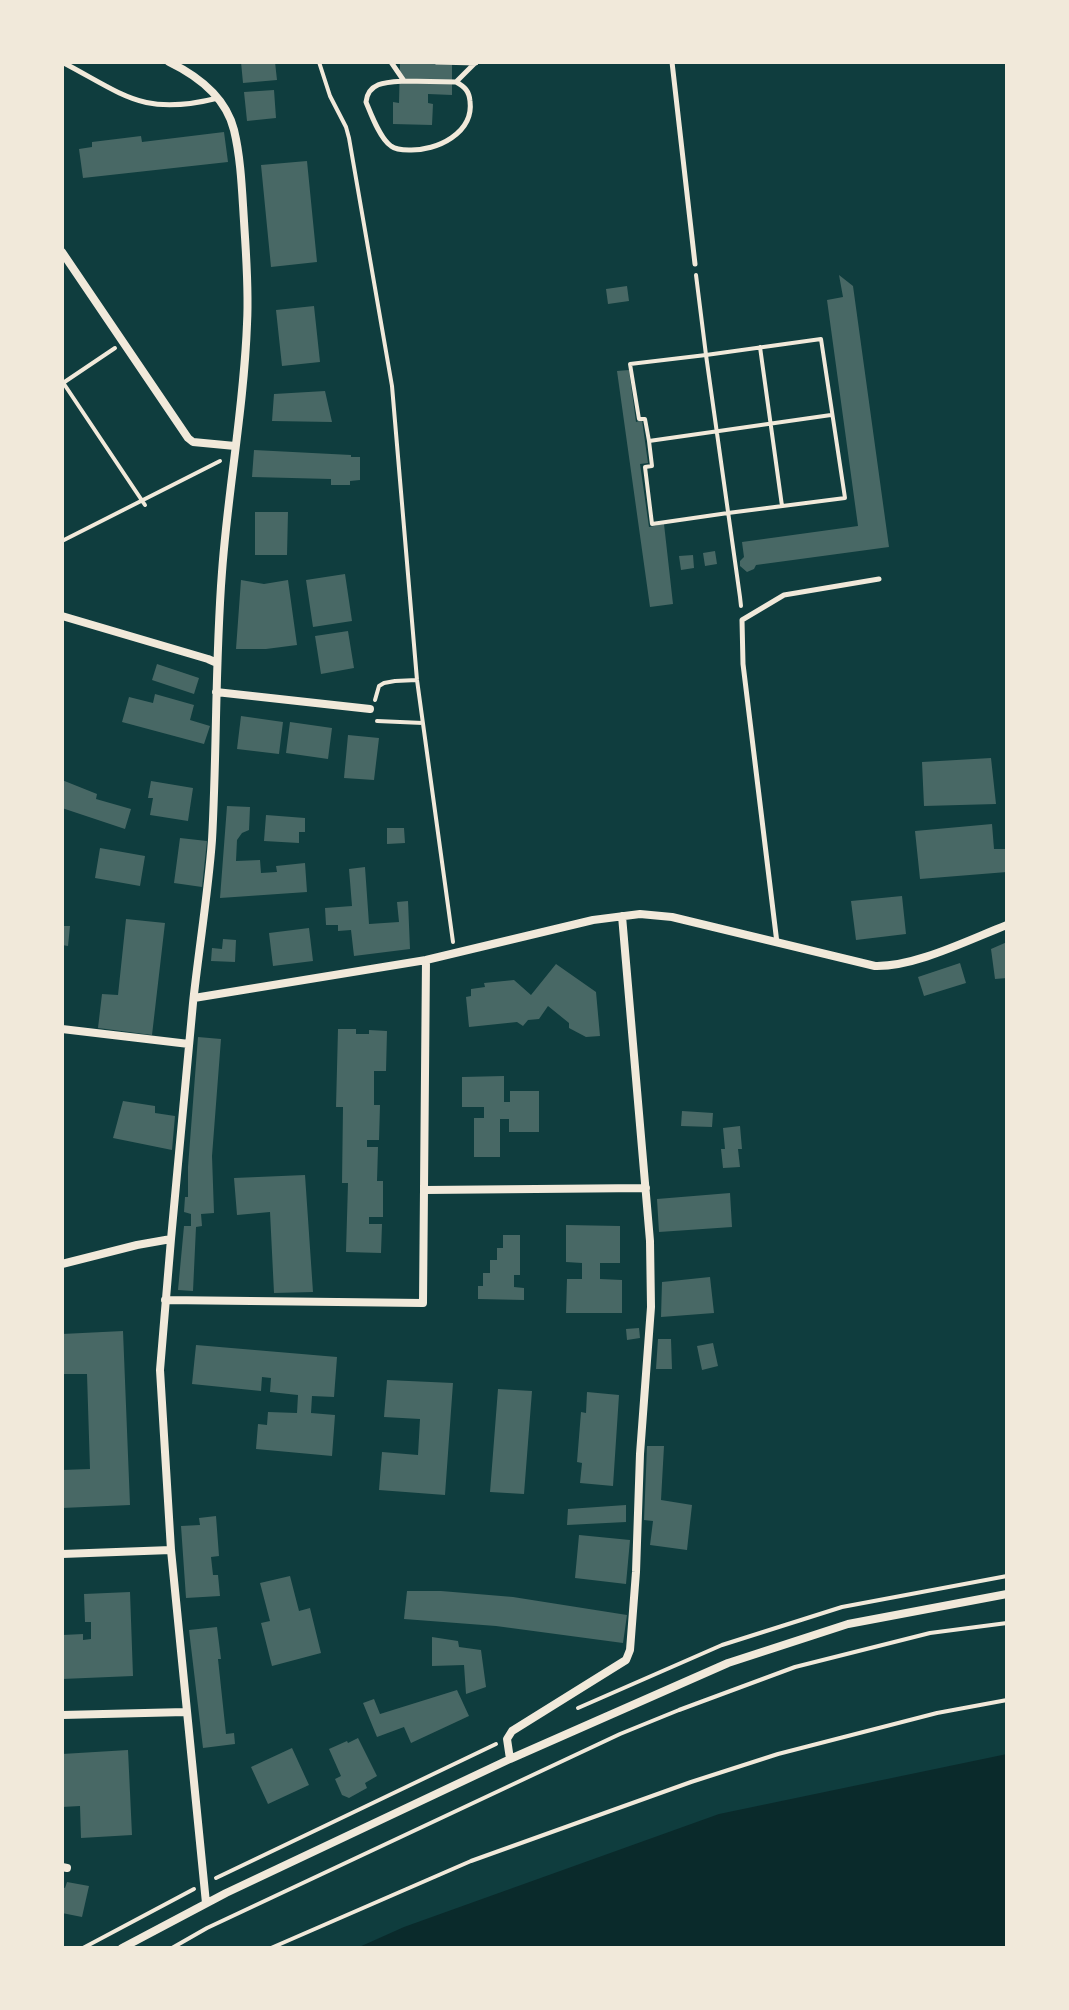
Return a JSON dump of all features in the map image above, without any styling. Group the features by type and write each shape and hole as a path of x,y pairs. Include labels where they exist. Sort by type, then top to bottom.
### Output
{"street":[{"path":"169,62 197,79 218,98 228,114 236,142 243,202 248,297 244,373 222,570 209,884 189,1044 160,1370 171,1550 206,1903"},
{"path":"62,252 191,440 235,450"},
{"path":"62,616 217,663"},
{"path":"216,692 370,709"},
{"path":"194,998 426,960 593,920 622,916 651,914 672,917 875,966 911,962 1007,925"},
{"path":"510,1759 507,1739 512,1731 626,1660 630,1650 651,1307 650,1241 622,916"},
{"path":"165,1300 423,1303 426,960"},
{"path":"62,1029 189,1044"},
{"path":"425,1190 646,1188"},
{"path":"62,1264 171,1239"},
{"path":"62,1554 171,1550"},
{"path":"122,1948 206,1903 510,1759 728,1663 848,1624 1007,1594"},
{"path":"62,1715 186,1712"}],"lane":[{"path":"62,62 120,94 151,105 186,105 218,98"},
{"path":"391,62 404,81"},
{"path":"437,62 476,63"},
{"path":"672,62 695,264"},
{"path":"456,82 476,63"},
{"path":"404,81 456,82 464,86 470,97 470,115 465,126 443,143 428,149 397,149 387,144 366,102 366,95 386,82 404,81"},
{"path":"777,943 743,664 742,620 784,595 879,579"}],"path":[{"path":"319,62 349,138 392,386 417,680 454,954"},
{"path":"695,264 742,620"},
{"path":"821,339 845,498 652,524 645,467 652,466 649,441 645,419 639,419 630,364 706,355 821,339"},
{"path":"123,343 63,382 143,503"},
{"path":"760,347 782,506"},
{"path":"649,441 831,415"},
{"path":"62,541 143,503 235,450"},
{"path":"417,680 379,686 370,709 378,721 423,723"},
{"path":"172,1948 207,1928 448,1813 667,1715 795,1667 930,1633 1007,1623"},
{"path":"271,1948 471,1861 691,1782 792,1751 937,1713 1007,1700"},
{"path":"83,1948 204,1884 507,1739"}],"water":[{"path":"1007,1754 1007,1948 357,1948 404,1927 719,1814"}],"building":[{"path":"241,62 275,62 277,80 243,83"},
{"path":"400,62 452,62 452,95 428,94 428,103 433,104 432,125 393,124 393,102 399,103"},
{"path":"274,90 276,118 247,121 244,92"},
{"path":"224,132 228,162 83,178 79,149 92,147 92,142 141,136 142,142"},
{"path":"307,161 317,262 271,267 261,165"},
{"path":"839,275 853,286 889,547 756,565 747,572 740,566 744,557 742,542 858,526 827,300 843,297"},
{"path":"627,286 629,301 608,304 606,289"},
{"path":"314,306 320,362 282,366 276,310"},
{"path":"629,370 636,422 642,420 648,463 640,464 649,527 664,524 673,604 650,607 617,371"},
{"path":"325,391 332,422 272,421 274,394"},
{"path":"254,450 360,457 360,480 350,481 350,485 331,485 331,479 252,477"},
{"path":"255,512 288,512 287,555 255,555"},
{"path":"715,551 717,564 705,566 703,553"},
{"path":"693,555 694,568 681,570 679,556"},
{"path":"345,574 352,621 313,627 306,580"},
{"path":"241,580 264,584 288,580 297,645 236,649"},
{"path":"348,631 354,668 321,674 315,636"},
{"path":"157,664 199,678 194,694 152,680"},
{"path":"155,694 194,705 190,720 210,726 204,744 122,722 129,697 153,703"},
{"path":"241,716 283,722 279,754 237,749"},
{"path":"290,722 332,728 328,759 286,753"},
{"path":"348,735 379,738 374,780 344,778"},
{"path":"991,758 996,804 924,806 922,762"},
{"path":"62,780 97,794 96,799 131,809 125,829 62,808"},
{"path":"151,781 193,788 188,821 150,815 153,798 148,798"},
{"path":"227,806 250,807 249,830 237,840 236,861 260,860 261,873 277,872 276,866 305,863 307,892 220,898"},
{"path":"266,815 305,818 305,832 299,832 299,843 264,841"},
{"path":"992,824 994,849 1007,849 1007,872 920,879 915,831"},
{"path":"387,828 404,828 405,843 387,844"},
{"path":"180,838 207,841 202,887 174,883"},
{"path":"100,848 145,856 140,886 95,878"},
{"path":"365,867 369,924 399,922 397,902 408,901 410,949 354,956 351,930 338,931 338,925 326,925 325,908 352,906 349,869"},
{"path":"902,896 906,934 856,940 851,901"},
{"path":"126,919 165,923 152,1035 98,1028 102,994 118,995"},
{"path":"62,926 70,926 68,946 62,945"},
{"path":"309,928 313,961 273,966 269,933"},
{"path":"223,939 236,940 235,962 211,961 212,948 222,949"},
{"path":"1007,942 1007,978 995,979 991,949"},
{"path":"960,963 966,983 924,996 918,977"},
{"path":"556,964 596,992 600,1036 586,1037 569,1028 569,1023 548,1006 539,1019 528,1020 523,1026 517,1022 469,1027 466,997 471,996 471,989 485,987 484,983 514,980 531,995"},
{"path":"338,1029 356,1029 356,1034 369,1034 369,1030 387,1031 386,1071 374,1071 374,1105 380,1105 379,1140 367,1140 367,1147 378,1147 377,1181 383,1181 383,1217 369,1217 369,1224 382,1224 381,1253 346,1252 348,1183 342,1183 343,1107 336,1107"},
{"path":"198,1037 221,1039 212,1156 214,1213 201,1214 202,1226 196,1227 193,1291 178,1290 184,1226 191,1226 191,1214 184,1212 185,1197 188,1197"},
{"path":"504,1076 504,1102 510,1102 510,1091 539,1091 539,1132 509,1132 509,1119 500,1119 500,1157 474,1157 474,1118 484,1118 484,1107 462,1107 462,1077"},
{"path":"123,1101 155,1106 155,1113 175,1116 172,1150 113,1138"},
{"path":"682,1111 713,1113 712,1127 681,1126"},
{"path":"740,1126 740,1167 723,1168 723,1128"},
{"path":"305,1175 313,1292 274,1293 270,1212 237,1215 234,1178"},
{"path":"730,1193 732,1227 659,1232 657,1199"},
{"path":"566,1225 620,1226 620,1263 600,1263 600,1279 622,1280 622,1313 566,1313 567,1279 582,1279 582,1263 566,1262"},
{"path":"503,1235 520,1235 520,1275 514,1275 514,1287 524,1288 524,1300 478,1299 478,1286 483,1286 483,1273 490,1273 490,1260 497,1260 497,1248 503,1248"},
{"path":"710,1277 714,1313 661,1317 662,1282"},
{"path":"639,1328 640,1338 627,1340 626,1329"},
{"path":"123,1331 130,1505 62,1508 62,1470 90,1469 87,1374 62,1374 62,1334"},
{"path":"658,1339 671,1339 672,1369 656,1369"},
{"path":"713,1343 718,1366 702,1370 697,1346"},
{"path":"196,1345 337,1357 334,1397 312,1396 311,1413 335,1415 332,1456 256,1449 258,1424 267,1425 268,1412 297,1413 298,1395 270,1392 271,1378 262,1377 261,1391 192,1384"},
{"path":"387,1380 453,1383 445,1495 379,1490 382,1452 418,1455 420,1419 384,1417"},
{"path":"498,1389 532,1391 524,1494 490,1492"},
{"path":"587,1392 619,1395 613,1486 580,1483 582,1463 577,1462 581,1412 586,1413"},
{"path":"647,1446 664,1446 661,1500 692,1505 687,1550 650,1545 653,1521 644,1520"},
{"path":"626,1505 626,1522 567,1525 568,1509"},
{"path":"216,1516 219,1556 211,1557 213,1575 218,1575 220,1596 186,1598 181,1526 200,1525 199,1518"},
{"path":"579,1535 630,1540 626,1584 575,1578"},
{"path":"290,1576 299,1611 310,1608 321,1653 272,1666 261,1623 270,1621 260,1583"},
{"path":"407,1591 513,1597 627,1615 623,1643 496,1626 404,1619"},
{"path":"130,1592 133,1676 62,1679 63,1635 83,1634 83,1640 91,1639 91,1622 85,1622 84,1594"},
{"path":"217,1627 226,1734 234,1733 235,1744 203,1748 189,1630"},
{"path":"432,1637 458,1641 459,1647 481,1650 486,1687 466,1694 464,1665 432,1666"},
{"path":"457,1690 469,1716 411,1743 404,1727 377,1737 363,1703 374,1699 380,1714"},
{"path":"358,1738 377,1776 365,1783 367,1788 349,1798 342,1795 335,1779 341,1776 329,1749"},
{"path":"292,1748 309,1785 268,1804 251,1767"},
{"path":"128,1750 132,1835 81,1838 80,1806 62,1807 62,1754"},
{"path":"67,1882 89,1886 82,1917 62,1913 62,1887 65,1888"}]}
